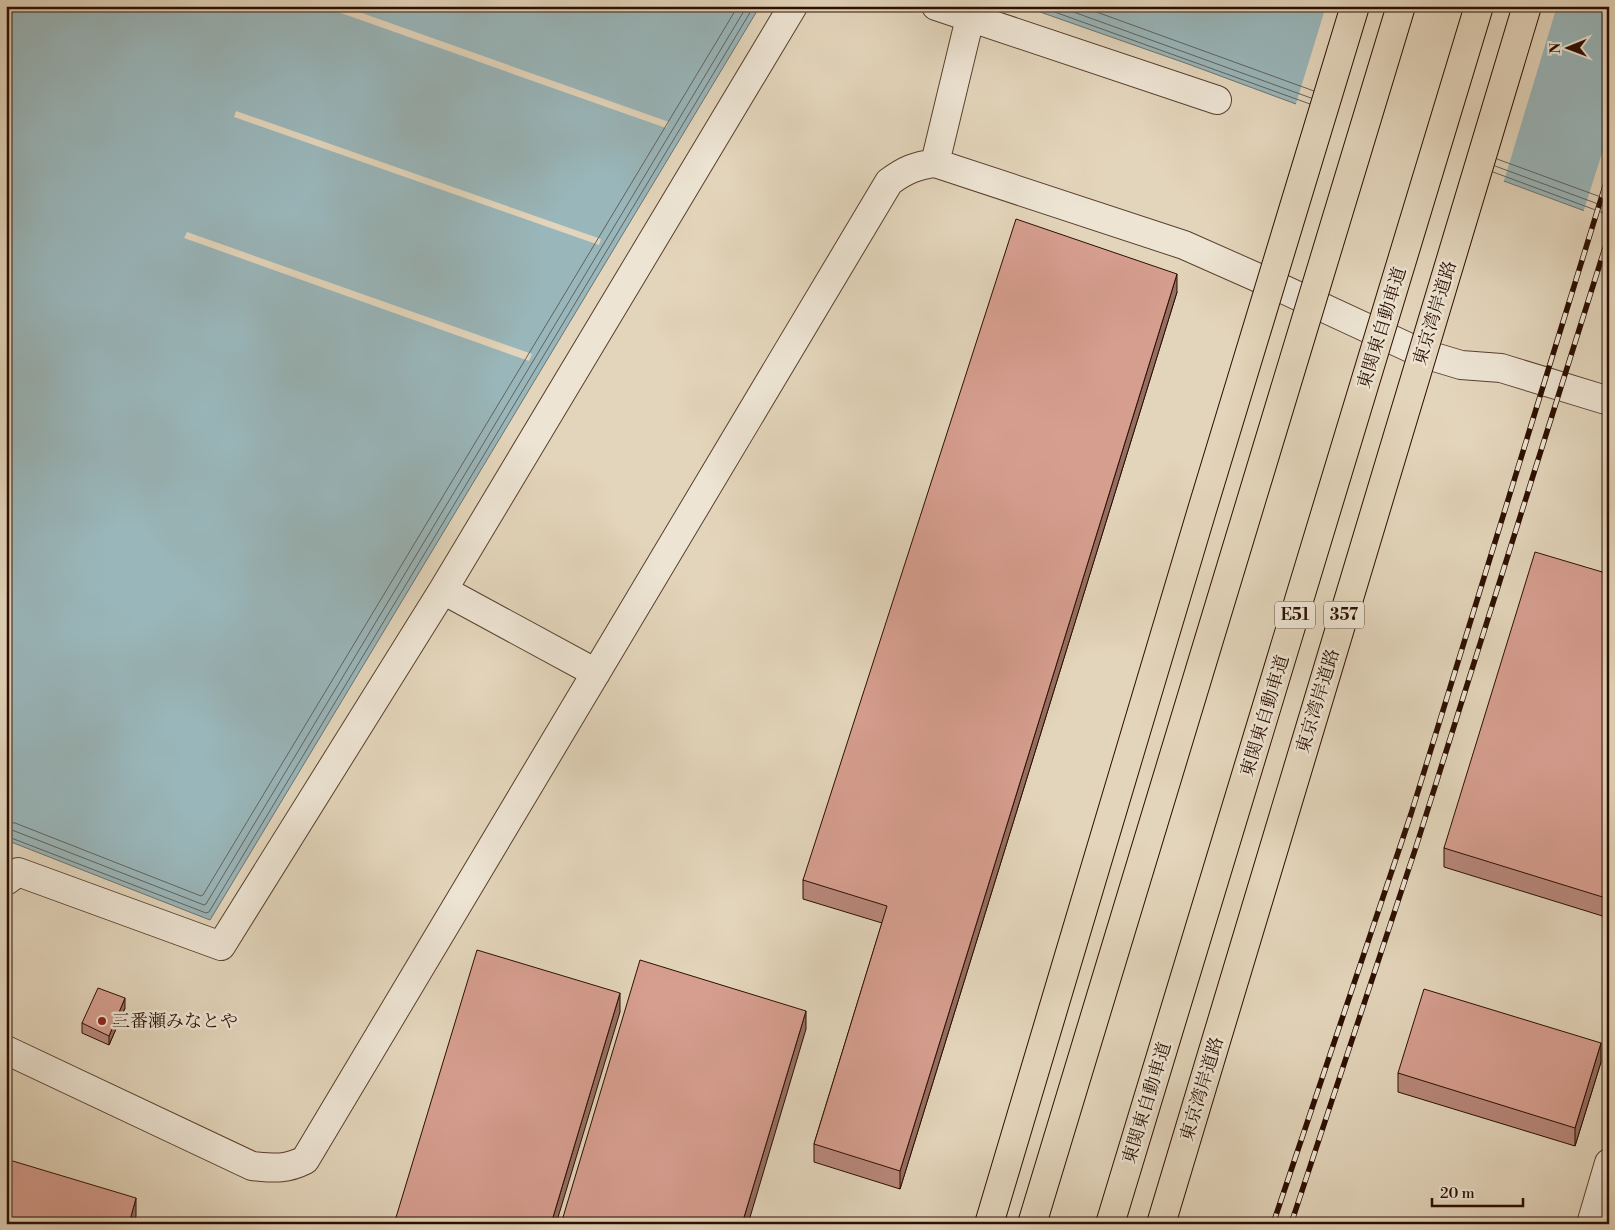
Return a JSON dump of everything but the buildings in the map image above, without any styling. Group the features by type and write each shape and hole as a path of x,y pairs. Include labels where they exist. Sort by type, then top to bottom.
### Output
{"highway":[{"path":"989,1224 1355,6"},
{"path":"1032,1224 1401,6"},
{"name":"東関東自動車道","path":"1110,1224 1480,6"},
{"name":"東京湾岸道路","path":"1161,1224 1527,6"}],"street":[{"path":"6,881 18,872 222,946 443,590 793,6"},
{"path":"936,6 1217,100"},
{"path":"935,163 970,18"},
{"path":"6,1050 252,1166 291,1167 305,1160 889,182 901,173 917,166 935,163 1184,245 1421,353 1461,365 1500,368 1609,401"},
{"path":"443,590 596,673"},
{"path":"1591,1224 1609,1164"}],"water":[{"path":"6,6 760,6 210,920 6,840"},
{"path":"1023,6 1609,6 1609,220 1188,64"}],"pier":[{"path":"321,6 342,6 669,122 666,128"},
{"path":"1326,6 1557,6 1503,184 1295,107"},
{"path":"236,111 601,239 599,245 234,117"},
{"path":"1609,131 1609,223 1583,213"},
{"path":"187,232 532,354 529,361 184,238"}],"railway":[{"path":"1273,1224 1411,814 1609,173"},
{"path":"1291,1224 1415,850 1609,235"}],"place":[{"name":"三番瀬みなとや","path":"102,1021"}]}
